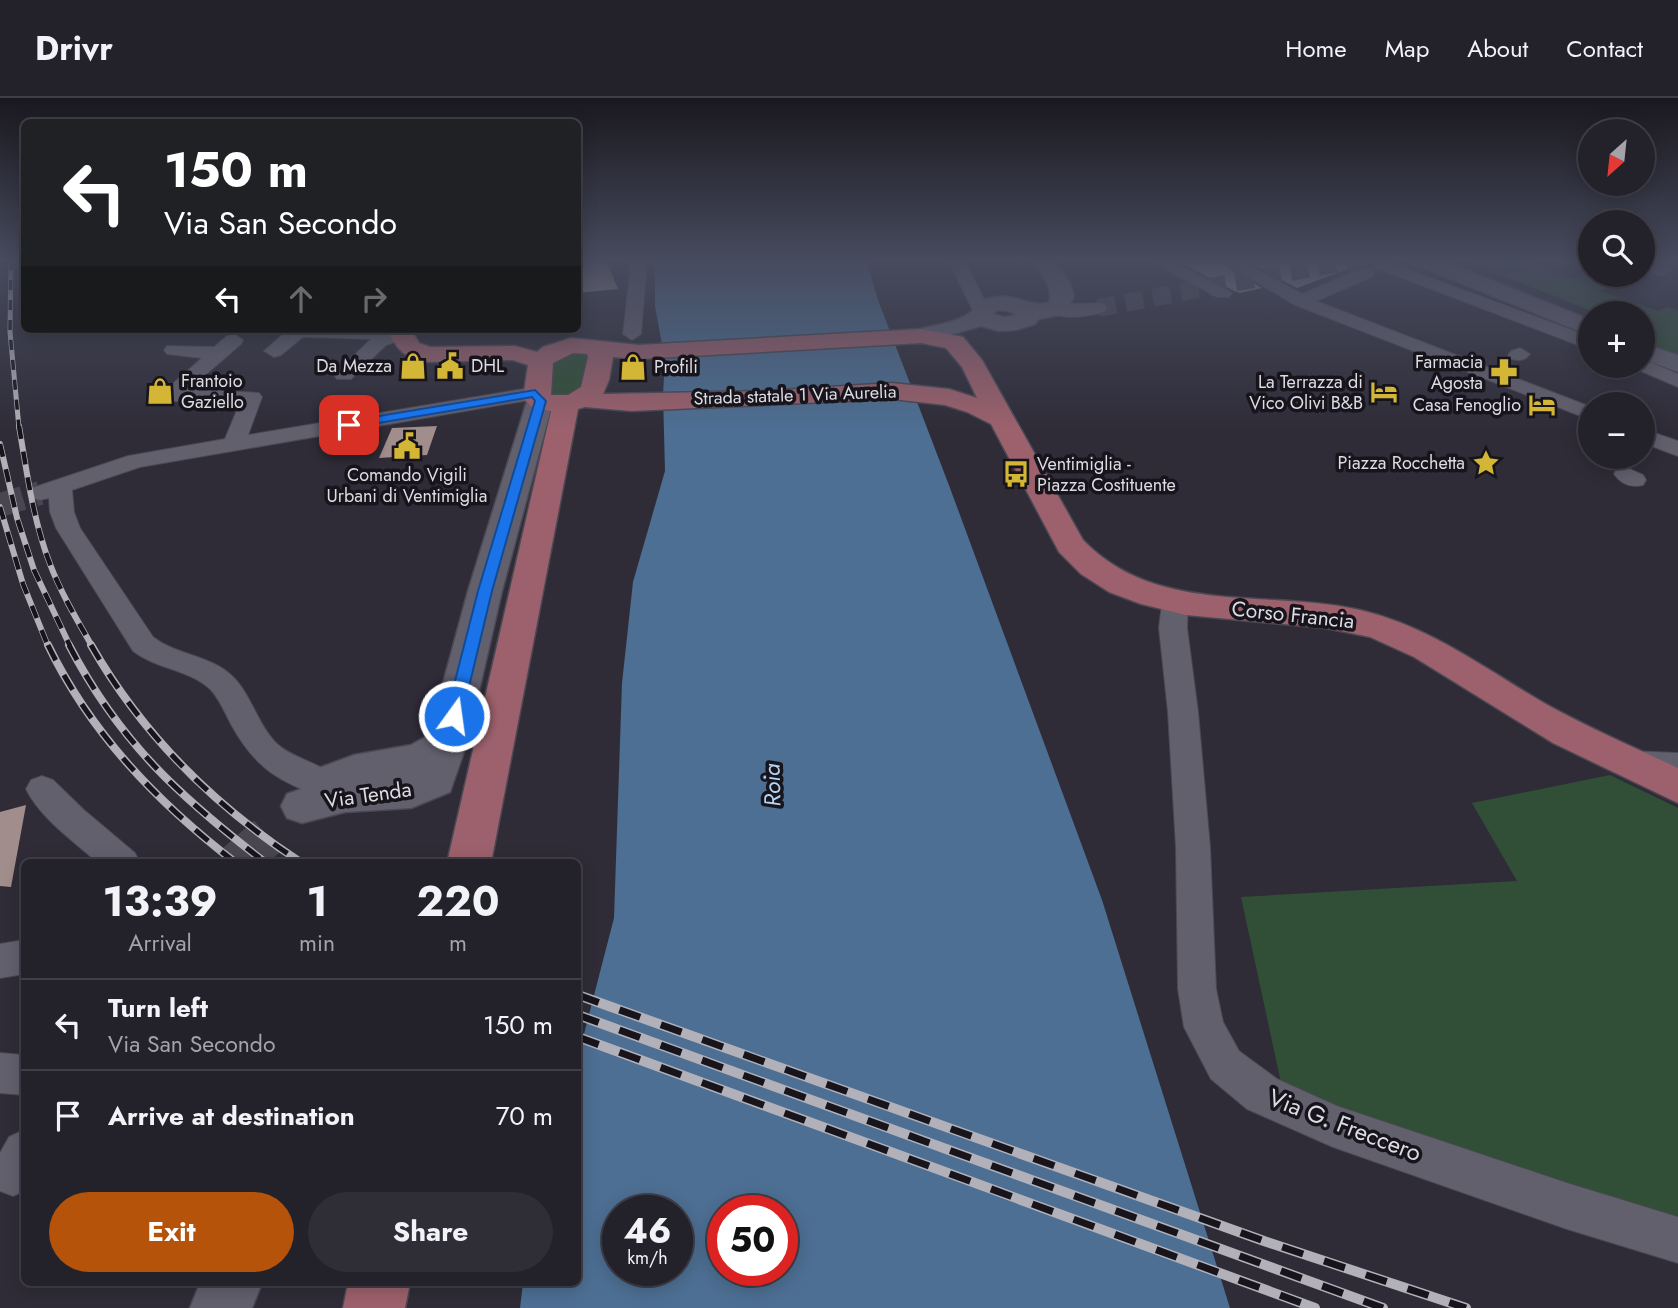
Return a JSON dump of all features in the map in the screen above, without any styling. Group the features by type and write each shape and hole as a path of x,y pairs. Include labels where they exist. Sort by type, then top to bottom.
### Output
{"main road":[{"path":"911,337 959,327 987,317 1020,323 1028,316"},
{"path":"1558,316 1578,325"},
{"path":"951,392 967,375 966,355 987,317"},
{"path":"399,333 409,348 427,355 499,352 525,355 541,361 572,408 579,443 567,486 541,516 470,859"},
{"path":"499,352 518,346 532,333"},
{"path":"537,333 586,347 601,355 598,376 590,394 572,408"},
{"path":"541,361 552,352 586,347 911,337 934,337 966,355"},
{"name":"Corso Francia","path":"966,355 1070,545 1094,568 1136,590 1175,603 1324,615 1363,622 1403,636 1443,657 1533,714 1678,786"},
{"path":"1655,355 1678,364"},
{"name":"Strada statale 1 Via Aurelia","path":"572,408 621,414 646,408 727,401 910,390 951,392 1002,419"},
{"name":"Via Tenda","path":"303,804 325,798 411,790 428,785 439,773 485,591 572,408"},
{"path":"221,1308 230,1286"},
{"path":"374,1308 378,1286"}],"street":[{"path":"640,316 643,345"},
{"path":"1346,316 1578,409"},
{"path":"1513,316 1578,339"},
{"path":"274,351 295,333"},
{"path":"344,333 377,333"},
{"path":"344,374 379,341 394,333"},
{"path":"174,350 227,346 170,395 252,397 234,445"},
{"path":"1655,370 1678,381"},
{"path":"303,804 290,769 266,753 222,683 203,670 156,654 135,635 68,528 50,490 136,457 572,408"},
{"path":"1655,440 1678,450"},
{"path":"1678,450 1671,454 1678,457"},
{"name":"Via G. Freccero","path":"1175,603 1172,628 1183,712 1193,847 1197,989 1204,1027 1225,1065 1262,1094 1333,1126 1567,1206 1678,1240"},
{"path":"1629,763 1678,765"},
{"path":"42,789 72,820 118,859"},
{"path":"0,961 21,958"},
{"path":"0,1073 21,1075"}],"green space":[{"path":"1655,316 1678,316 1678,356 1655,347"},
{"path":"569,351 590,354 582,388 568,394 550,394 552,359"},
{"path":"1610,775 1678,808 1678,1218 1283,1092 1241,897 1517,881 1472,803"}],"water":[{"name":"Roia","path":"657,316 884,316 1102,900 1230,1308 520,1308 523,1286 581,1286 581,1045 614,918 622,683 633,582 665,471 665,361"}],"building":[{"name":"Comando Vigili Urbani di Ventimiglia","path":"437,426 427,455 379,458 392,428"},
{"path":"26,805 11,887 0,886 0,812"}],"tunnel":[{"path":"0,505 40,493"},
{"path":"242,859 282,823"}],"railway":[{"path":"10,316 19,428"},
{"path":"19,426 31,496 44,547 69,606 92,646"},
{"path":"0,444 17,518 34,570 70,646"},
{"path":"0,507 23,584 48,646"},
{"path":"48,645 85,708 129,765 180,816 231,859"},
{"path":"69,645 109,711 154,766 206,815 261,859"},
{"path":"91,645 134,709 183,767 239,818 296,859"},
{"path":"581,996 1264,1241 1466,1308"},
{"path":"581,1016 1383,1308"},
{"path":"581,1038 1315,1308"}],"place":[{"name":"Da Mezza","path":"413,366"},
{"name":"DHL","path":"450,366"},
{"name":"Profili","path":"633,367"},
{"name":"Farmacia Agosta","path":"1504,372"},
{"name":"Frantoio Gaziello","path":"160,391"},
{"name":"La Terrazza di Vico Olivi B&B","path":"1384,392"},
{"name":"Casa Fenoglio","path":"1542,405"},
{"name":"Comando Vigili Urbani di Ventimiglia","path":"407,446"},
{"name":"Piazza Rocchetta","path":"1486,463"},
{"name":"Ventimiglia - Piazza Costituente","path":"1016,474"}],"route":[{"path":"349,425 535,393 540,401 485,591 454,716"}]}
